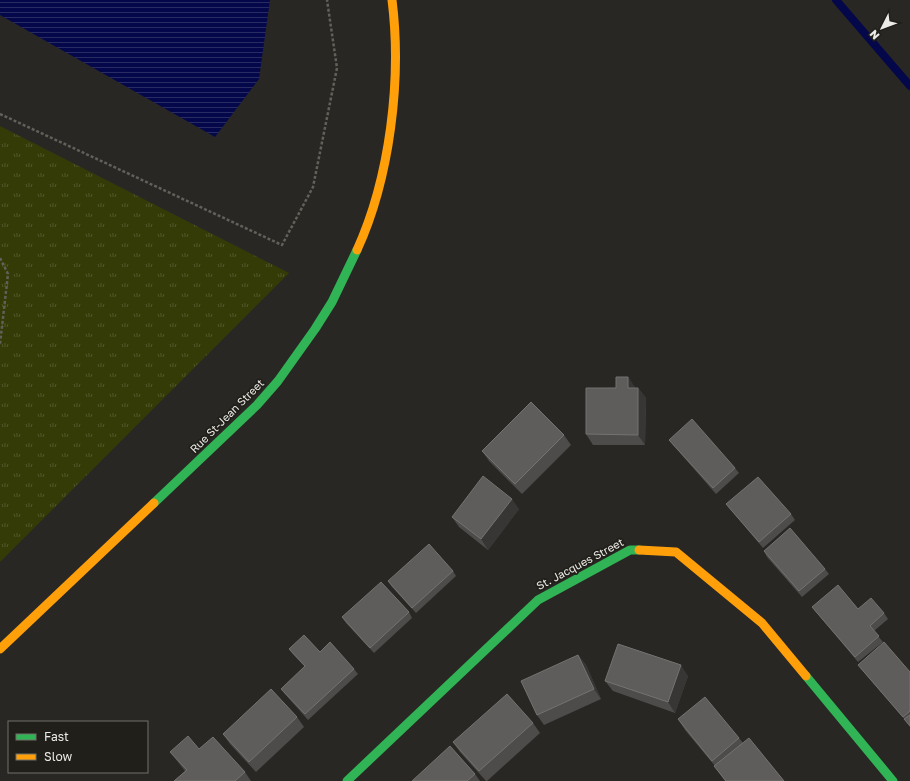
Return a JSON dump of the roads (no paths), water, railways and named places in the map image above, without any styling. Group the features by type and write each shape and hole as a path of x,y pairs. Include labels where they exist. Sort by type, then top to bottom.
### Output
{"main road":[{"name":"Rue St-Jean Street","path":"0,649 257,405 292,362 328,308 349,269 367,224 380,184 393,106 395,38 392,0"},
{"name":"St. Jacques Street","path":"347,781 538,600 630,550 676,552 762,623 893,781"}],"waterway":[{"path":"836,0 910,86"}]}
